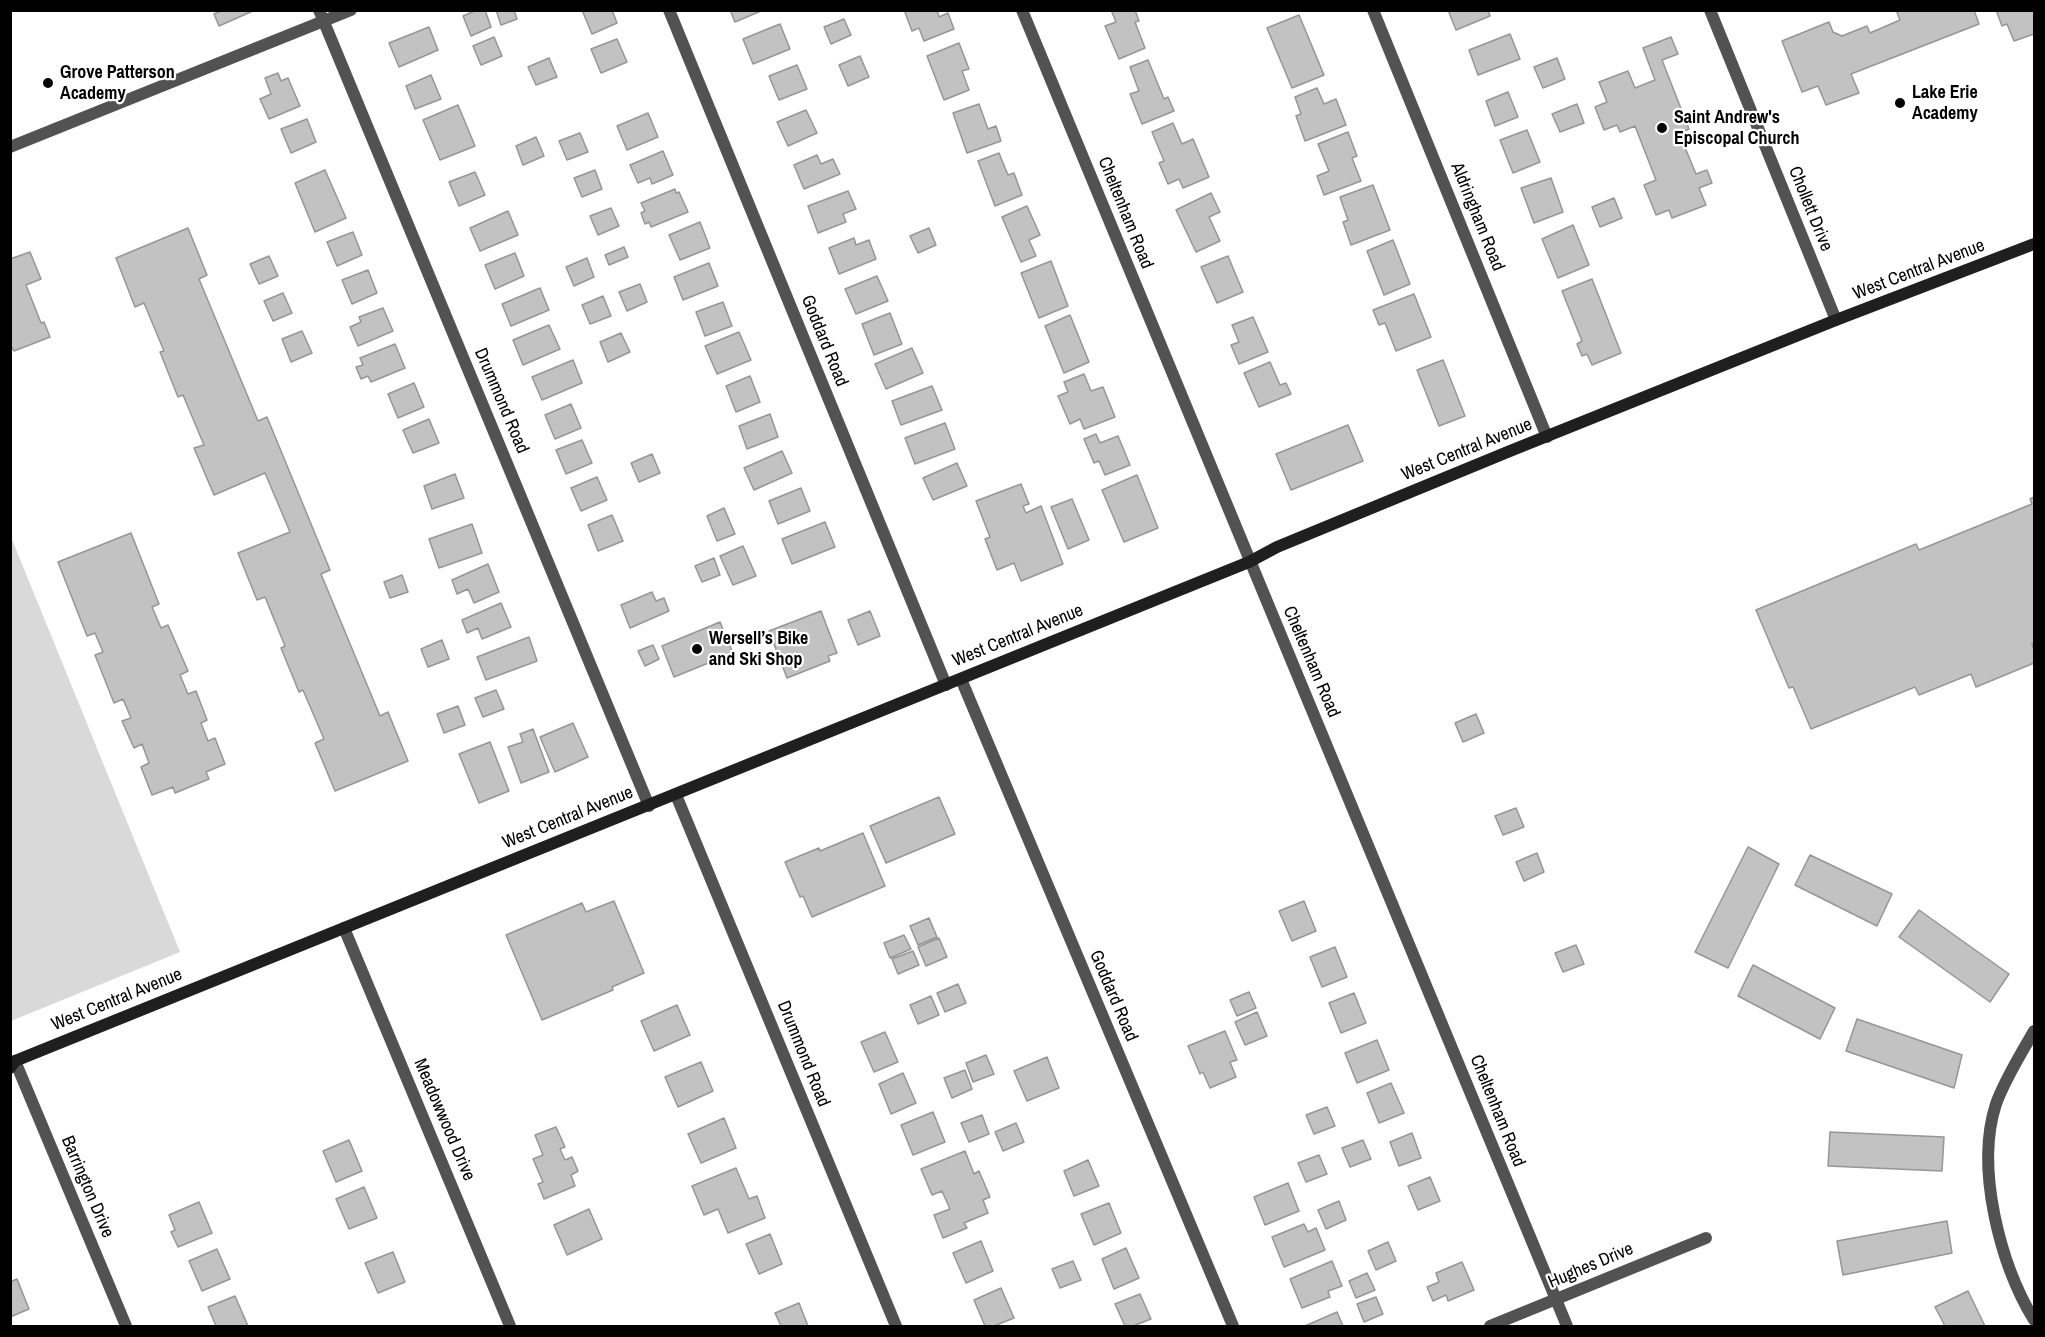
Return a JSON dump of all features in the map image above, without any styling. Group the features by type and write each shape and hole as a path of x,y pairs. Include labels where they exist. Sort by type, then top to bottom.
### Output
{"main road":[{"name":"West Central Avenue","path":"12,1063 1249,562 1287,543 1547,437 1836,320 2034,244"}],"street":[{"path":"10,147 321,16 351,10"},
{"name":"Goddard Road","path":"669,10 946,685"},
{"name":"Cheltenham Road","path":"1022,10 1567,1326"},
{"name":"Aldringham Road","path":"1373,10 1547,437"},
{"name":"Chollett Drive","path":"1710,10 1836,320"},
{"name":"Drummond Road","path":"321,16 649,806"},
{"name":"Goddard Road","path":"961,679 1233,1326"},
{"name":"Drummond Road","path":"676,795 896,1326"},
{"name":"Meadowwood Drive","path":"344,928 510,1326"},
{"path":"2034,1031 1996,1104 1990,1135 1989,1168 1997,1223 2010,1270 2034,1320"},
{"name":"Barrington Drive","path":"12,1063 126,1326"},
{"name":"Hughes Drive","path":"1490,1326 1706,1238"}],"shaded area":[{"path":"11,537 180,952 10,1021"}],"building":[{"path":"223,10 255,10 219,26 214,14"},
{"path":"477,10 485,10 491,27 471,36 463,16"},
{"path":"496,10 514,10 517,19 501,25"},
{"path":"582,10 612,10 617,23 592,34"},
{"path":"730,10 760,10 761,11 735,22"},
{"path":"904,10 937,10 939,17 948,13 954,29 924,41 919,28 912,31"},
{"path":"1111,10 1135,10 1139,21 1135,22 1145,48 1119,59 1105,26 1116,22"},
{"path":"1448,10 1488,10 1490,16 1456,30"},
{"path":"1896,10 1974,10 1979,24 1851,74 1859,93 1826,105 1818,86 1802,92 1782,41 1829,22 1833,32 1842,36 1867,26 1870,33 1900,20"},
{"path":"1996,10 2034,10 2034,34 2014,41 2007,24 2002,26"},
{"path":"1299,15 1324,75 1292,88 1267,28"},
{"path":"844,19 851,35 831,44 824,27"},
{"path":"780,24 790,49 753,64 743,39"},
{"path":"429,27 438,50 399,67 389,43"},
{"path":"1510,34 1520,59 1478,75 1469,50"},
{"path":"494,37 502,56 481,65 473,46"},
{"name":"Saint Andrew's Episcopal Church","path":"1671,37 1678,54 1662,60 1689,129 1679,133 1696,174 1707,170 1712,183 1699,188 1706,205 1672,218 1669,210 1656,215 1644,185 1656,180 1635,126 1620,132 1617,125 1604,130 1595,107 1607,102 1599,82 1628,71 1635,88 1655,80 1643,48"},
{"path":"617,39 627,62 601,73 591,49"},
{"path":"959,43 969,69 962,71 969,90 944,100 927,56"},
{"path":"860,56 869,77 848,86 839,65"},
{"path":"549,58 557,77 536,85 528,67"},
{"path":"1557,58 1565,79 1543,88 1534,67"},
{"path":"1148,60 1164,99 1168,97 1174,111 1142,124 1130,94 1139,91 1130,67"},
{"path":"797,65 807,89 779,100 769,76"},
{"path":"278,73 281,81 288,78 300,106 269,119 260,99 271,94 265,78"},
{"path":"431,75 441,99 415,109 406,86"},
{"path":"1317,88 1324,104 1336,99 1346,125 1305,141 1296,116 1301,114 1295,97"},
{"path":"1508,92 1518,117 1495,126 1486,101"},
{"path":"979,104 988,129 996,126 1001,141 967,153 953,113"},
{"path":"1577,104 1584,123 1560,132 1552,114"},
{"path":"458,105 475,146 440,160 423,120"},
{"path":"806,110 817,133 788,146 777,122"},
{"path":"648,113 658,137 627,150 617,126"},
{"path":"307,119 316,142 291,153 281,129"},
{"path":"1173,123 1182,144 1193,139 1209,177 1183,188 1179,179 1168,184 1159,163 1164,161 1152,132"},
{"path":"1527,130 1540,162 1513,173 1500,140"},
{"path":"1348,132 1357,156 1352,158 1361,181 1324,195 1317,176 1329,171 1318,144"},
{"path":"580,133 588,152 567,160 559,141"},
{"path":"536,137 544,156 523,165 516,146"},
{"path":"663,151 673,175 652,184 650,178 638,183 630,165"},
{"path":"999,153 1008,175 1014,173 1022,195 995,206 978,161"},
{"path":"817,155 821,164 833,159 840,174 804,189 794,165"},
{"path":"325,170 346,218 315,232 295,183"},
{"path":"595,170 602,189 582,197 574,178"},
{"path":"475,172 485,195 459,206 449,182"},
{"path":"1551,178 1563,212 1534,223 1521,188"},
{"path":"1373,185 1390,230 1351,245 1343,222 1348,220 1340,197"},
{"path":"675,189 676,193 679,192 688,212 651,227 649,222 645,224 641,213 645,211 641,203"},
{"path":"848,191 856,209 843,214 846,222 818,233 808,206"},
{"path":"1211,193 1220,212 1209,217 1220,241 1196,252 1176,210"},
{"path":"1614,198 1622,218 1600,227 1592,207"},
{"path":"1027,206 1040,235 1029,240 1036,256 1021,262 1002,217"},
{"path":"611,208 619,226 598,235 590,216"},
{"path":"508,211 518,235 480,251 470,228"},
{"path":"700,222 710,248 680,260 669,235"},
{"path":"1573,225 1589,265 1558,278 1542,239"},
{"path":"188,228 207,275 199,279 258,421 267,417 330,570 321,574 380,716 388,712 408,761 335,791 315,743 324,739 303,690 299,692 281,648 285,646 265,597 257,600 238,553 290,532 265,473 214,495 194,448 204,445 183,395 178,397 160,352 164,351 144,303 135,307 116,258"},
{"path":"929,228 936,245 918,253 910,236"},
{"path":"353,232 362,255 337,266 327,242"},
{"path":"854,238 856,245 869,240 876,259 839,274 829,248"},
{"path":"1393,240 1410,284 1384,295 1367,251"},
{"path":"624,247 628,257 609,265 605,255"},
{"path":"30,252 41,279 26,285 41,323 44,322 50,337 14,351 10,344 10,259"},
{"path":"515,253 524,276 495,289 485,265"},
{"path":"269,256 278,276 259,284 250,264"},
{"path":"1228,256 1243,292 1217,303 1201,267"},
{"path":"587,258 594,277 574,286 566,267"},
{"path":"1051,261 1068,306 1039,318 1021,273"},
{"path":"709,263 718,286 683,300 674,277"},
{"path":"368,270 377,293 352,304 342,280"},
{"path":"877,276 888,301 856,314 845,289"},
{"path":"1592,279 1621,353 1592,365 1587,354 1582,356 1577,344 1582,341 1562,291"},
{"path":"640,284 647,302 627,311 619,292"},
{"path":"540,288 549,310 511,326 502,304"},
{"path":"283,293 292,313 273,321 264,301"},
{"path":"1414,294 1431,337 1396,351 1385,323 1379,325 1373,310"},
{"path":"603,296 611,316 590,324 582,305"},
{"path":"723,302 732,326 705,336 696,312"},
{"path":"383,308 393,331 358,346 350,327 361,322 359,317"},
{"path":"890,313 902,344 874,355 862,324"},
{"path":"1070,315 1089,362 1064,373 1045,326"},
{"path":"1253,317 1268,352 1239,364 1231,345 1239,342 1232,325"},
{"path":"549,325 560,349 523,365 513,340"},
{"path":"302,331 312,353 291,362 282,339"},
{"path":"739,332 751,360 717,374 705,346"},
{"path":"621,333 630,352 608,362 600,342"},
{"path":"395,344 405,368 371,382 368,376 361,379 356,367 363,365 360,358"},
{"path":"912,348 923,373 886,389 875,364"},
{"path":"573,360 582,383 542,400 532,377"},
{"path":"1443,360 1465,416 1439,426 1417,370"},
{"path":"1270,362 1280,385 1286,383 1291,394 1259,407 1244,373"},
{"path":"1084,374 1091,391 1103,387 1115,417 1084,429 1080,419 1070,424 1058,396 1068,392 1064,382"},
{"path":"750,376 760,402 736,412 726,386"},
{"path":"414,383 424,407 398,418 388,394"},
{"path":"932,386 942,410 901,425 892,401"},
{"path":"571,404 581,428 555,439 545,415"},
{"path":"770,414 778,437 747,449 739,426"},
{"path":"429,419 439,443 413,453 403,430"},
{"path":"945,423 955,449 915,464 905,438"},
{"path":"1348,425 1363,461 1291,490 1276,454"},
{"path":"1096,434 1100,443 1118,436 1130,465 1105,475 1099,461 1094,463 1084,439"},
{"path":"582,440 592,463 566,474 556,450"},
{"path":"782,451 792,473 754,490 744,468"},
{"path":"652,454 660,473 639,482 631,463"},
{"path":"957,463 967,486 933,500 923,478"},
{"path":"455,474 464,498 432,509 424,486"},
{"path":"1137,475 1158,528 1124,542 1102,490"},
{"path":"597,477 607,500 581,511 571,488"},
{"path":"1021,484 1029,504 1023,506 1026,513 1041,506 1063,564 1021,581 1014,563 997,570 985,539 990,537 976,501"},
{"path":"801,488 810,511 778,524 769,501"},
{"path":"2034,497 2034,643 2032,644 2034,663 1976,687 1971,674 1919,695 1915,687 1811,729 1793,687 1789,688 1756,610 1916,544 1919,550 2032,504 2030,499"},
{"path":"1072,499 1089,540 1068,549 1051,507"},
{"path":"724,508 735,534 717,541 707,516"},
{"path":"612,515 623,541 598,551 588,525"},
{"path":"825,522 835,547 792,564 782,539"},
{"path":"472,524 482,553 439,568 429,539"},
{"path":"131,533 159,604 152,607 161,628 168,625 188,671 180,675 188,694 196,691 207,720 201,723 208,741 215,738 225,764 206,772 209,779 175,793 173,787 152,795 141,767 149,763 142,744 134,748 122,721 131,718 123,699 114,703 95,655 103,652 95,633 87,636 58,562"},
{"path":"743,546 756,576 733,585 720,556"},
{"path":"714,558 720,575 702,582 695,566"},
{"path":"488,564 499,592 474,603 468,589 457,594 452,580"},
{"path":"402,575 408,592 390,598 384,582"},
{"path":"652,592 656,601 664,598 669,611 630,628 621,605"},
{"path":"501,603 511,627 482,639 478,628 467,633 462,620"},
{"path":"821,611 837,653 828,656 830,661 787,678 769,631"},
{"path":"870,611 880,636 858,645 848,620"},
{"name":"Wersell’s Bike and Ski Shop","path":"720,622 733,653 674,677 662,646"},
{"path":"529,637 537,661 486,680 477,657"},
{"path":"442,640 449,659 428,667 421,649"},
{"path":"653,645 659,659 645,666 638,651"},
{"path":"496,690 504,709 483,717 475,698"},
{"path":"458,706 465,725 444,733 437,714"},
{"path":"1476,714 1484,733 1463,742 1455,723"},
{"path":"573,723 588,757 555,772 540,737"},
{"path":"533,729 549,772 521,783 508,747 523,742 520,734"},
{"path":"490,742 509,791 479,803 459,754"},
{"path":"939,797 955,834 886,863 870,826"},
{"path":"1516,808 1524,827 1503,835 1495,816"},
{"path":"863,833 885,886 812,917 803,896 800,897 785,862 819,848 820,851"},
{"path":"1748,847 1779,864 1728,968 1695,952"},
{"path":"1537,853 1544,872 1524,881 1516,862"},
{"path":"1810,855 1892,894 1877,926 1795,885"},
{"path":"614,901 644,973 612,987 613,990 542,1020 506,935 582,903 586,912"},
{"path":"1304,901 1316,931 1292,941 1279,911"},
{"path":"1919,910 2009,974 1990,1002 1899,937"},
{"path":"929,918 937,937 918,945 910,926"},
{"path":"904,935 911,949 890,958 884,943"},
{"path":"939,938 947,957 926,966 918,947"},
{"path":"1576,945 1584,964 1563,972 1555,953"},
{"path":"1335,947 1347,977 1322,987 1310,957"},
{"path":"913,951 919,965 898,974 892,959"},
{"path":"1753,965 1835,1008 1820,1039 1738,996"},
{"path":"958,984 966,1003 945,1012 937,993"},
{"path":"1249,992 1256,1008 1237,1016 1230,1000"},
{"path":"1354,993 1366,1023 1341,1033 1329,1003"},
{"path":"931,996 939,1015 918,1024 910,1005"},
{"path":"677,1005 690,1035 654,1051 641,1021"},
{"path":"1257,1012 1267,1036 1245,1045 1235,1022"},
{"path":"1857,1019 1962,1055 1954,1088 1846,1051"},
{"path":"1225,1031 1237,1060 1230,1062 1236,1077 1210,1088 1203,1072 1200,1074 1188,1046"},
{"path":"885,1032 898,1062 874,1072 861,1042"},
{"path":"1377,1040 1389,1070 1357,1083 1345,1053"},
{"path":"986,1055 994,1074 973,1082 966,1063"},
{"path":"1047,1057 1059,1088 1027,1101 1014,1071"},
{"path":"701,1062 713,1091 678,1107 665,1077"},
{"path":"965,1070 972,1089 952,1098 944,1078"},
{"path":"903,1073 916,1103 891,1114 879,1084"},
{"path":"1391,1083 1404,1113 1379,1123 1367,1093"},
{"path":"1327,1107 1335,1126 1314,1134 1306,1115"},
{"path":"933,1112 945,1142 913,1155 901,1125"},
{"path":"982,1115 989,1134 969,1142 961,1123"},
{"path":"724,1118 736,1148 701,1163 688,1134"},
{"path":"1016,1123 1024,1142 1003,1151 995,1132"},
{"path":"556,1127 565,1147 560,1149 565,1160 572,1157 578,1171 571,1175 575,1186 544,1199 538,1184 543,1182 533,1159 543,1155 535,1135"},
{"path":"1830,1132 1944,1137 1942,1171 1828,1166"},
{"path":"1412,1133 1421,1158 1399,1166 1390,1142"},
{"path":"349,1140 362,1171 336,1182 323,1151"},
{"path":"1363,1140 1371,1159 1350,1167 1342,1148"},
{"path":"965,1151 974,1174 979,1171 990,1197 983,1200 988,1213 964,1223 967,1228 943,1238 934,1215 950,1209 942,1191 932,1195 921,1169"},
{"path":"1319,1155 1327,1174 1306,1182 1298,1163"},
{"path":"1088,1160 1099,1186 1074,1196 1064,1171"},
{"path":"736,1168 749,1199 757,1196 765,1218 728,1233 718,1209 704,1215 692,1186"},
{"path":"1430,1177 1440,1201 1418,1210 1408,1186"},
{"path":"1288,1183 1299,1211 1265,1225 1254,1197"},
{"path":"364,1187 377,1218 349,1229 336,1199"},
{"path":"1339,1201 1346,1220 1326,1229 1318,1210"},
{"path":"199,1202 212,1233 178,1247 171,1232 175,1230 169,1215"},
{"path":"1109,1203 1121,1233 1094,1245 1081,1214"},
{"path":"589,1209 602,1239 567,1255 554,1225"},
{"path":"1947,1221 1952,1253 1843,1275 1837,1241"},
{"path":"1304,1224 1308,1232 1316,1228 1325,1250 1284,1267 1272,1237"},
{"path":"770,1234 782,1264 759,1274 746,1244"},
{"path":"981,1241 993,1271 966,1283 953,1253"},
{"path":"1388,1242 1396,1261 1376,1270 1368,1251"},
{"path":"1126,1248 1139,1278 1114,1289 1102,1259"},
{"path":"217,1249 230,1279 202,1291 189,1261"},
{"path":"393,1252 405,1282 378,1293 365,1263"},
{"path":"1073,1261 1081,1280 1060,1288 1052,1269"},
{"path":"1332,1261 1342,1286 1328,1291 1330,1297 1302,1308 1290,1279"},
{"path":"1462,1262 1474,1290 1448,1301 1446,1295 1433,1301 1427,1287 1439,1282 1436,1273"},
{"path":"1367,1273 1375,1290 1356,1298 1349,1281"},
{"path":"17,1279 29,1309 10,1317 10,1282"},
{"path":"1001,1288 1014,1318 994,1326 985,1326 974,1300"},
{"path":"1968,1291 1985,1326 1945,1326 1935,1307"},
{"path":"1140,1294 1151,1319 1133,1326 1125,1326 1115,1304"},
{"path":"235,1296 248,1326 216,1326 208,1307"},
{"path":"1376,1297 1383,1314 1364,1322 1357,1304"},
{"path":"799,1303 808,1326 781,1326 775,1313"},
{"path":"1337,1312 1343,1326 1305,1326"}],"place":[{"name":"Grove Patterson Academy","path":"48,83"},
{"name":"Lake Erie Academy","path":"1900,103"},
{"name":"Saint Andrew's Episcopal Church","path":"1662,128"},
{"name":"Wersell’s Bike and Ski Shop","path":"697,649"}]}
